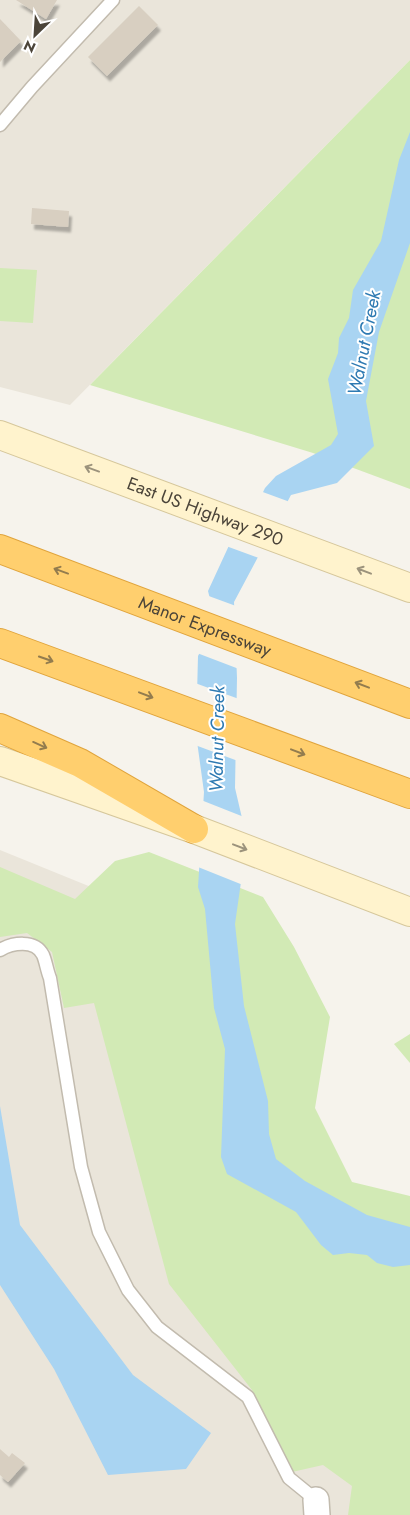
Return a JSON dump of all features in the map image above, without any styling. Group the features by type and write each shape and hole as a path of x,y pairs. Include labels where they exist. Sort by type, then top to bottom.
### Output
{"highway":[{"name":"Manor Expressway","path":"0,549 409,703"},
{"path":"0,643 100,678 405,793"},
{"path":"0,728 77,775 194,829"}],"main road":[{"name":"East US Highway 290","path":"0,435 410,588"},
{"path":"0,761 77,775"},
{"path":"194,829 402,910"}],"lane":[{"path":"0,126 32,87 113,0"},
{"path":"0,950 8,945 30,944 42,953 53,996 81,1168 100,1232 128,1290 158,1327 248,1397 289,1478 316,1508"}],"shaded area":[{"path":"0,0 410,0 410,60 70,405 0,387"},
{"path":"0,850 91,887 410,1515 0,1515"}],"green space":[{"path":"410,60 410,489 313,453 90,385"},
{"path":"0,268 37,270 33,323 0,321"},
{"path":"149,852 263,897 294,947 330,1017 315,1108 352,1182 410,1196 410,1515 348,1515 352,1486 323,1465 292,1472 252,1390 169,1284 94,1003 64,1008 52,952 27,933 0,937 0,867 75,899 115,861"},
{"path":"410,1034 410,1063 394,1044"}],"water":[{"name":"Walnut Creek","path":"410,132 410,243 379,332 366,401 374,446 337,483 291,495 234,602 237,678 235,788 242,818 241,882 235,924 244,1006 268,1101 269,1134 276,1159 305,1181 367,1215 410,1227 410,1265 393,1267 377,1263 367,1255 349,1253 333,1255 321,1245 296,1212 227,1174 221,1157 225,1049 214,1008 205,909 198,887 204,792 196,734 198,656 210,633 214,615 208,591 232,539 250,519 265,488 276,476 331,445 338,434 328,379 338,353 339,338 349,318 353,290 381,241 399,160"},
{"path":"0,1106 20,1225 133,1375 211,1433 186,1469 108,1475 54,1369 0,1285"}],"pier":[{"path":"260,491 290,502 259,558 226,546 230,538 248,518"},
{"path":"206,595 236,606 239,669 197,653 208,632 212,615"},
{"path":"195,683 239,699 238,761 195,745"},
{"path":"201,800 244,817 243,885 198,867"}],"building":[{"path":"16,0 57,0 46,19"},
{"path":"139,6 158,25 107,76 88,57"},
{"path":"0,19 21,41 0,62"},
{"path":"32,208 69,211 68,227 31,224"},
{"path":"0,1449 9,1457 12,1453 25,1463 8,1482 0,1475"}]}
